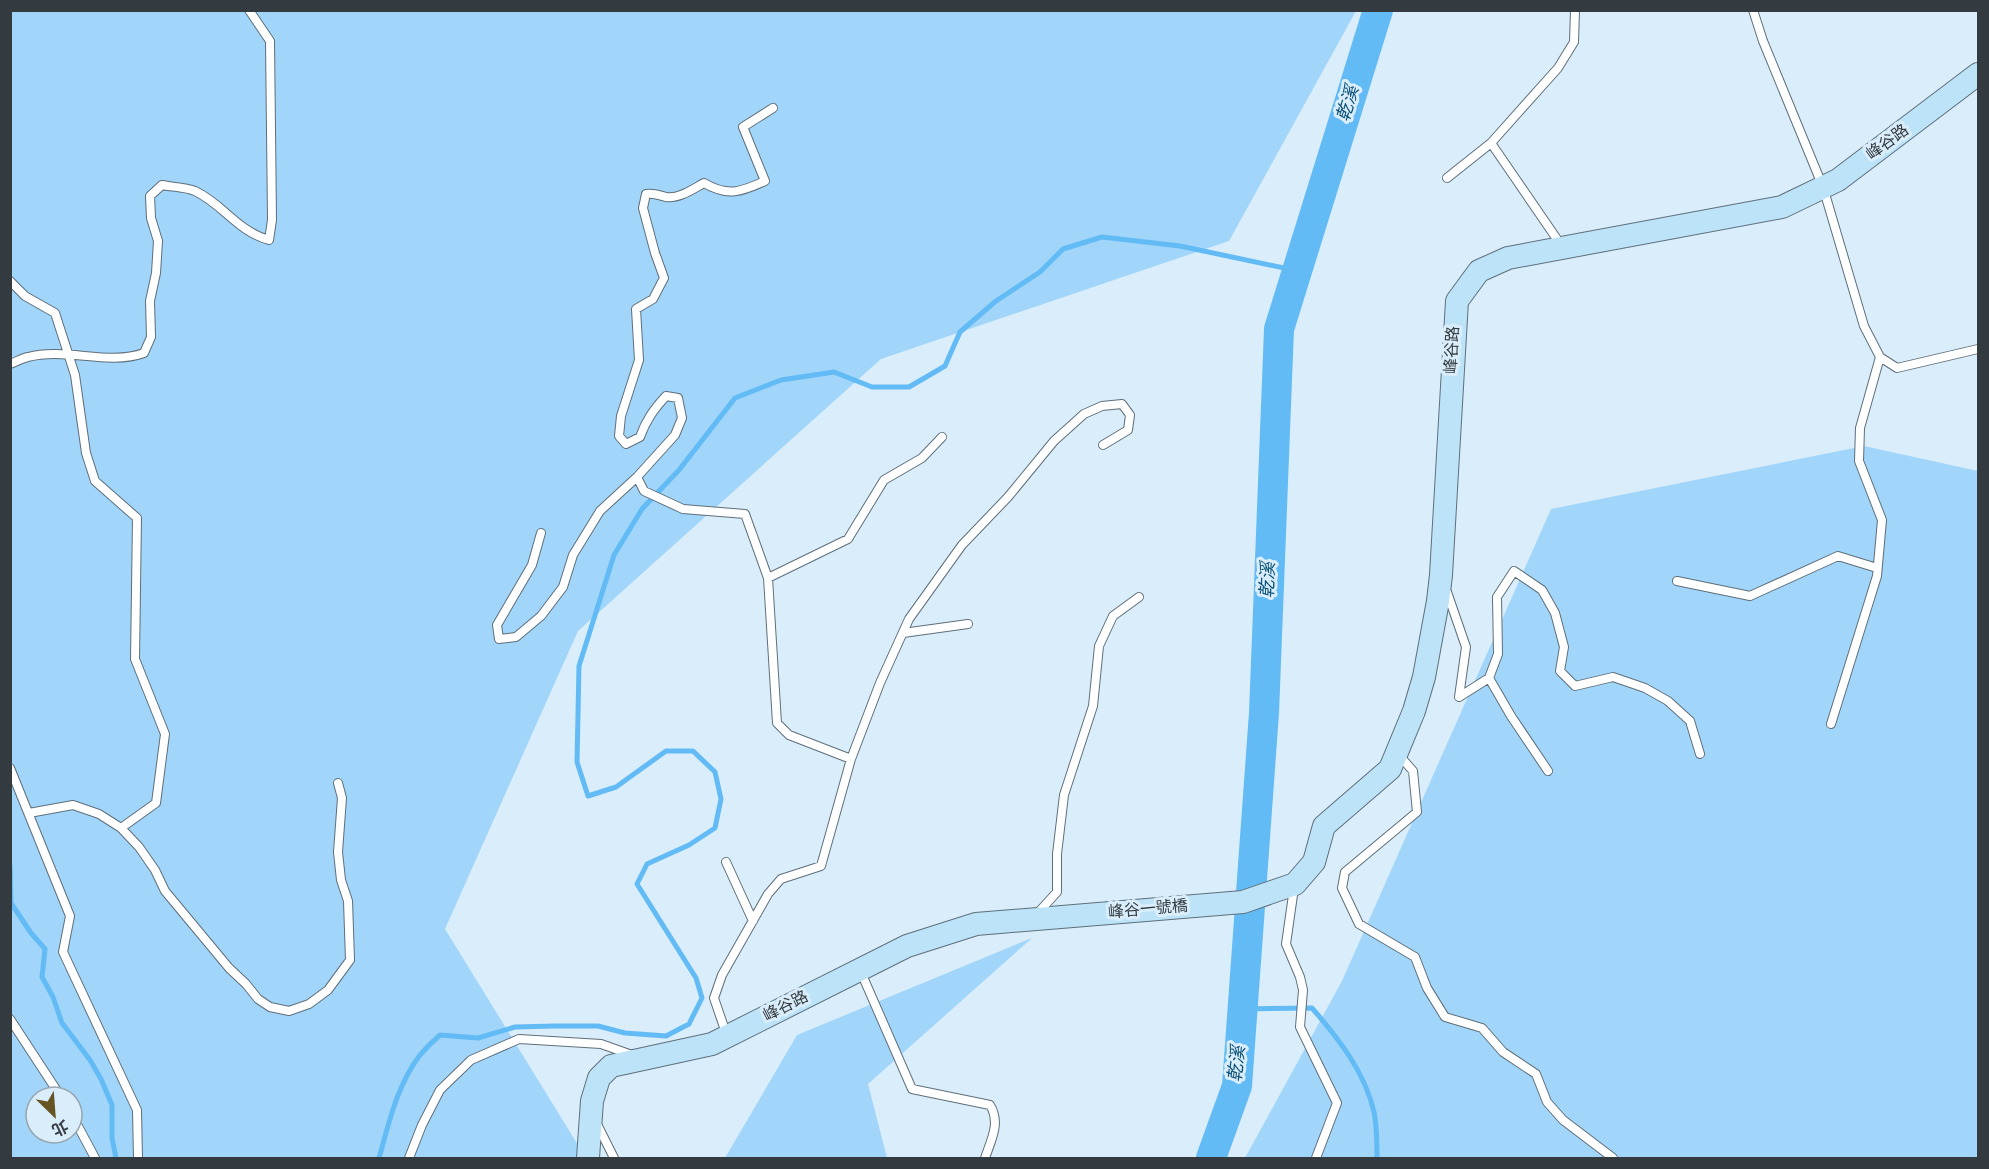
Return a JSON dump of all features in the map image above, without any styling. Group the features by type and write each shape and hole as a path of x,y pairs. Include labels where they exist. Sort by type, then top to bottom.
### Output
{"street":[{"name":"峰谷路","path":"1294,885 1314,862 1324,826 1390,769 1414,711 1424,677 1441,575 1457,301 1479,271 1508,258 1782,207 1838,180 1978,74"},
{"name":"峰谷一號橋","path":"1043,919 1243,902 1294,885"},
{"name":"峰谷路","path":"588,1158 592,1101 599,1078 611,1066 712,1044 907,946 976,924 1043,919"}],"lane":[{"path":"10,364 27,357 50,354 130,358 144,353 151,337 150,301 156,273 158,241 151,218 150,196 162,185 193,190 220,208 247,231 269,240 272,220 270,41 249,10"},
{"path":"1447,178 1491,143 1558,68 1574,42 1575,10"},
{"path":"1753,10 1763,41 1823,188 1864,326 1880,357 1897,368 1978,349"},
{"path":"541,533 532,565 496,625 500,639 516,637 541,616 563,587 573,555 600,511 637,477 675,435 682,418 678,398 666,396 652,411 640,437 626,444 619,436 621,416 639,360 636,309 653,299 664,278 643,208 646,194 656,193 668,197 681,195 704,183 717,191 733,193 765,181 743,127 773,108"},
{"path":"1491,143 1563,248"},
{"path":"10,280 25,296 55,313 75,375 86,453 94,481 137,518 135,659 165,734 156,803 121,828"},
{"path":"1831,724 1862,626 1877,568 1882,520 1859,461 1860,428 1880,357"},
{"path":"728,1036 714,998 722,975 768,894 781,879 821,866 851,759 880,683 909,619 962,545 1008,497 1054,441 1084,414 1102,406 1122,404 1130,415 1128,430 1103,445"},
{"path":"768,578 848,539 884,480 922,458 942,437"},
{"path":"637,477 644,491 683,509 746,514 768,578 777,723 789,735 851,759"},
{"path":"1677,581 1750,596 1838,556 1877,568"},
{"path":"1441,575 1466,647 1459,697 1489,678 1498,654 1497,597 1514,570 1542,590 1556,613 1564,647 1560,671 1575,686 1614,677 1645,688 1668,701 1690,721 1700,754"},
{"path":"1043,919 1057,892 1057,854 1064,795 1093,706 1099,646 1113,616 1139,597"},
{"path":"903,633 968,624"},
{"path":"1489,678 1548,771"},
{"path":"1396,752 1413,771 1417,812 1345,872 1342,888 1359,924 1415,957 1427,988 1445,1017 1482,1028 1503,1052 1536,1074 1547,1102 1563,1120 1613,1158"},
{"path":"10,768 70,916 63,952 138,1110 138,1158"},
{"path":"29,813 73,805 99,814 121,828 156,870 165,891 229,968 258,999 270,1008 289,1011 309,1004 328,990 350,960 348,901 341,880 338,852 342,798 338,783"},
{"path":"726,862 753,921"},
{"path":"1294,885 1286,944 1300,977 1302,997 1300,1027 1337,1103 1316,1158"},
{"path":"860,970 912,1089 990,1105 994,1112 996,1125 985,1158"},
{"path":"10,1019 53,1085"},
{"path":"410,1158 422,1125 440,1090 471,1060 519,1039 601,1044 647,1059"},
{"path":"591,1114 614,1158"},
{"path":"84,1137 95,1158"}],"shaded area":[{"path":"10,11 1356,11 1229,241 881,359 578,631 445,929 586,1158 11,1158"},
{"path":"1864,446 1978,471 1978,1158 1245,1158 1342,981 1551,509"},
{"path":"1032,938 868,1084 887,1158 725,1158 797,1035"}],"waterway":[{"name":"乾溪","path":"1211,1158 1237,1086 1264,713 1279,329 1378,10"},
{"path":"379,1158 405,1079 420,1055 440,1035 478,1038 515,1027 598,1026 625,1033 666,1036 689,1024 702,998 696,978 637,884 647,864 689,845 715,828 721,799 715,772 693,751 666,751 616,787 588,796 577,762 579,666 614,555 642,509 679,470 735,398 781,380 834,372 872,387 909,387 945,366 960,332 996,301 1040,272 1063,249 1102,237 1180,246 1298,271"},
{"path":"10,866 11,903 45,949 42,977 53,997 62,1023 90,1060 112,1105 112,1138 116,1158"},
{"path":"1242,1009 1312,1008 1341,1044 1364,1083 1375,1118 1377,1158"}]}
